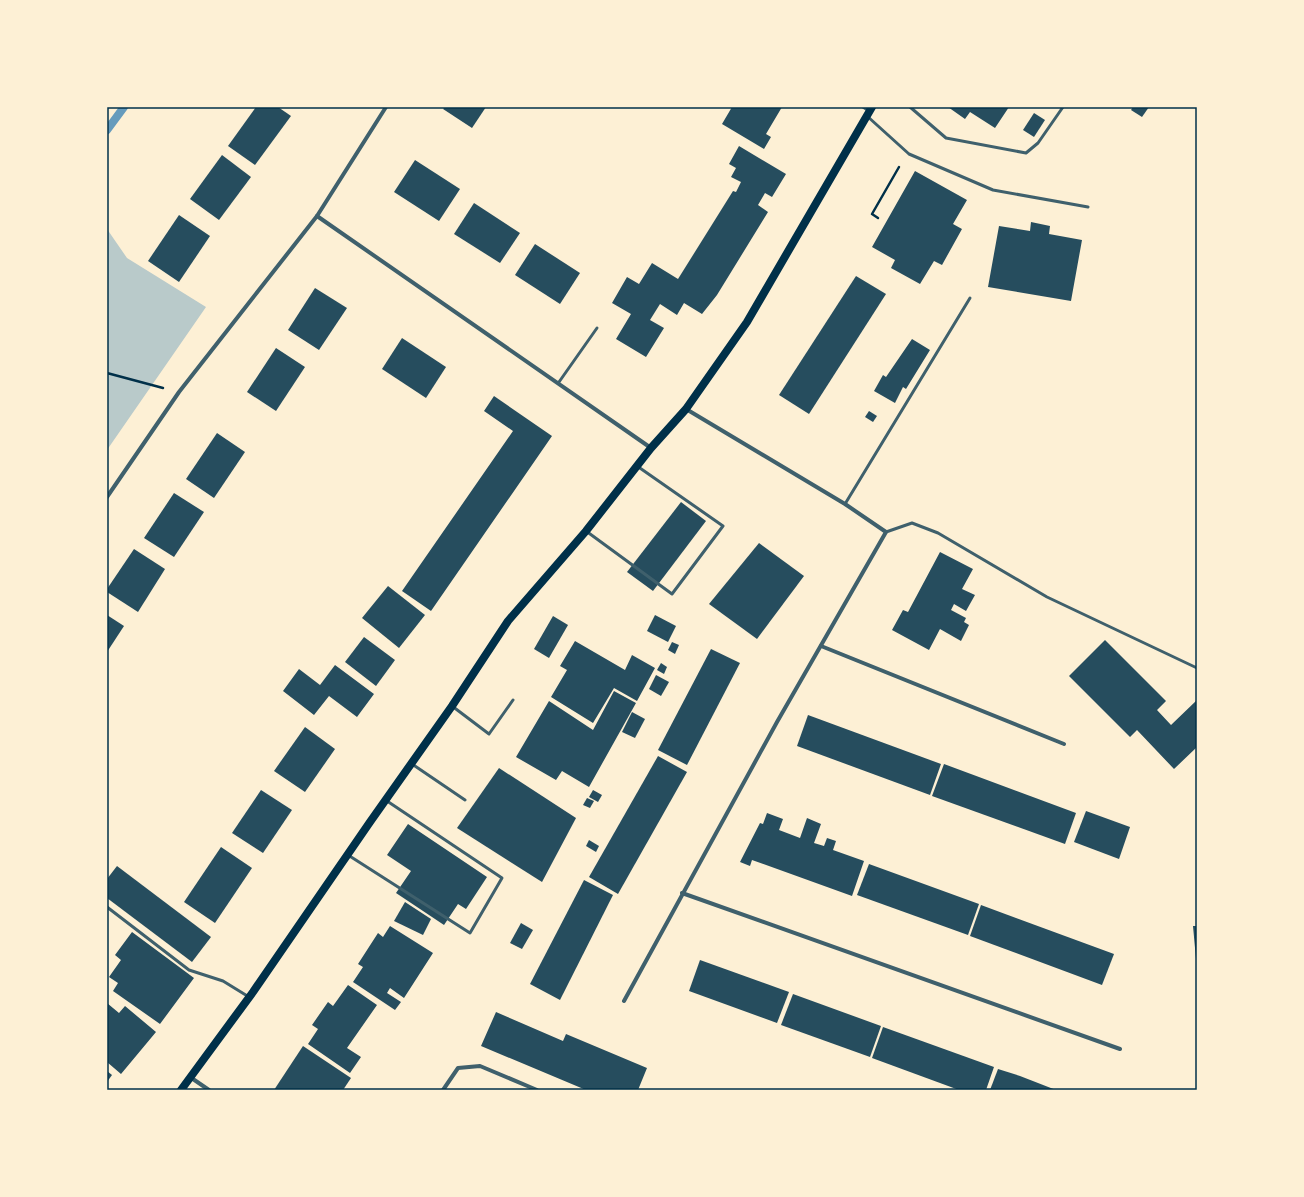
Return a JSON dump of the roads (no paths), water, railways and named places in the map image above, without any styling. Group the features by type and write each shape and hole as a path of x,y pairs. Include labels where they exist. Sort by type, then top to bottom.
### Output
{"main road":[{"path":"181,1090 189,1076 249,997 347,854 452,706 508,622 586,531 651,448 686,409 747,322 868,110"}],"street":[{"path":"107,497 178,392 317,216 386,107"},
{"path":"317,216 559,382 651,448"},
{"path":"624,1002 682,893 886,532 845,504 686,409"},
{"path":"821,646 1064,744"},
{"path":"682,893 1120,1049"},
{"path":"443,1090 458,1068 480,1066 537,1090"},
{"path":"189,1076 209,1090"}],"lane":[{"path":"910,107 946,138 1026,153 1038,143 1063,107"},
{"path":"868,110 908,153 993,190 1088,207"},
{"path":"845,504 970,298"},
{"path":"559,382 597,328"},
{"path":"586,531 672,594 723,526 637,466"},
{"path":"886,532 912,523 938,533 1047,597 1197,668"},
{"path":"452,706 489,734 513,700"},
{"path":"411,763 465,800"},
{"path":"347,854 470,932 502,878 385,800"},
{"path":"107,907 189,970 223,980 249,997"}],"waterway":[{"path":"107,130 124,107"}]}
